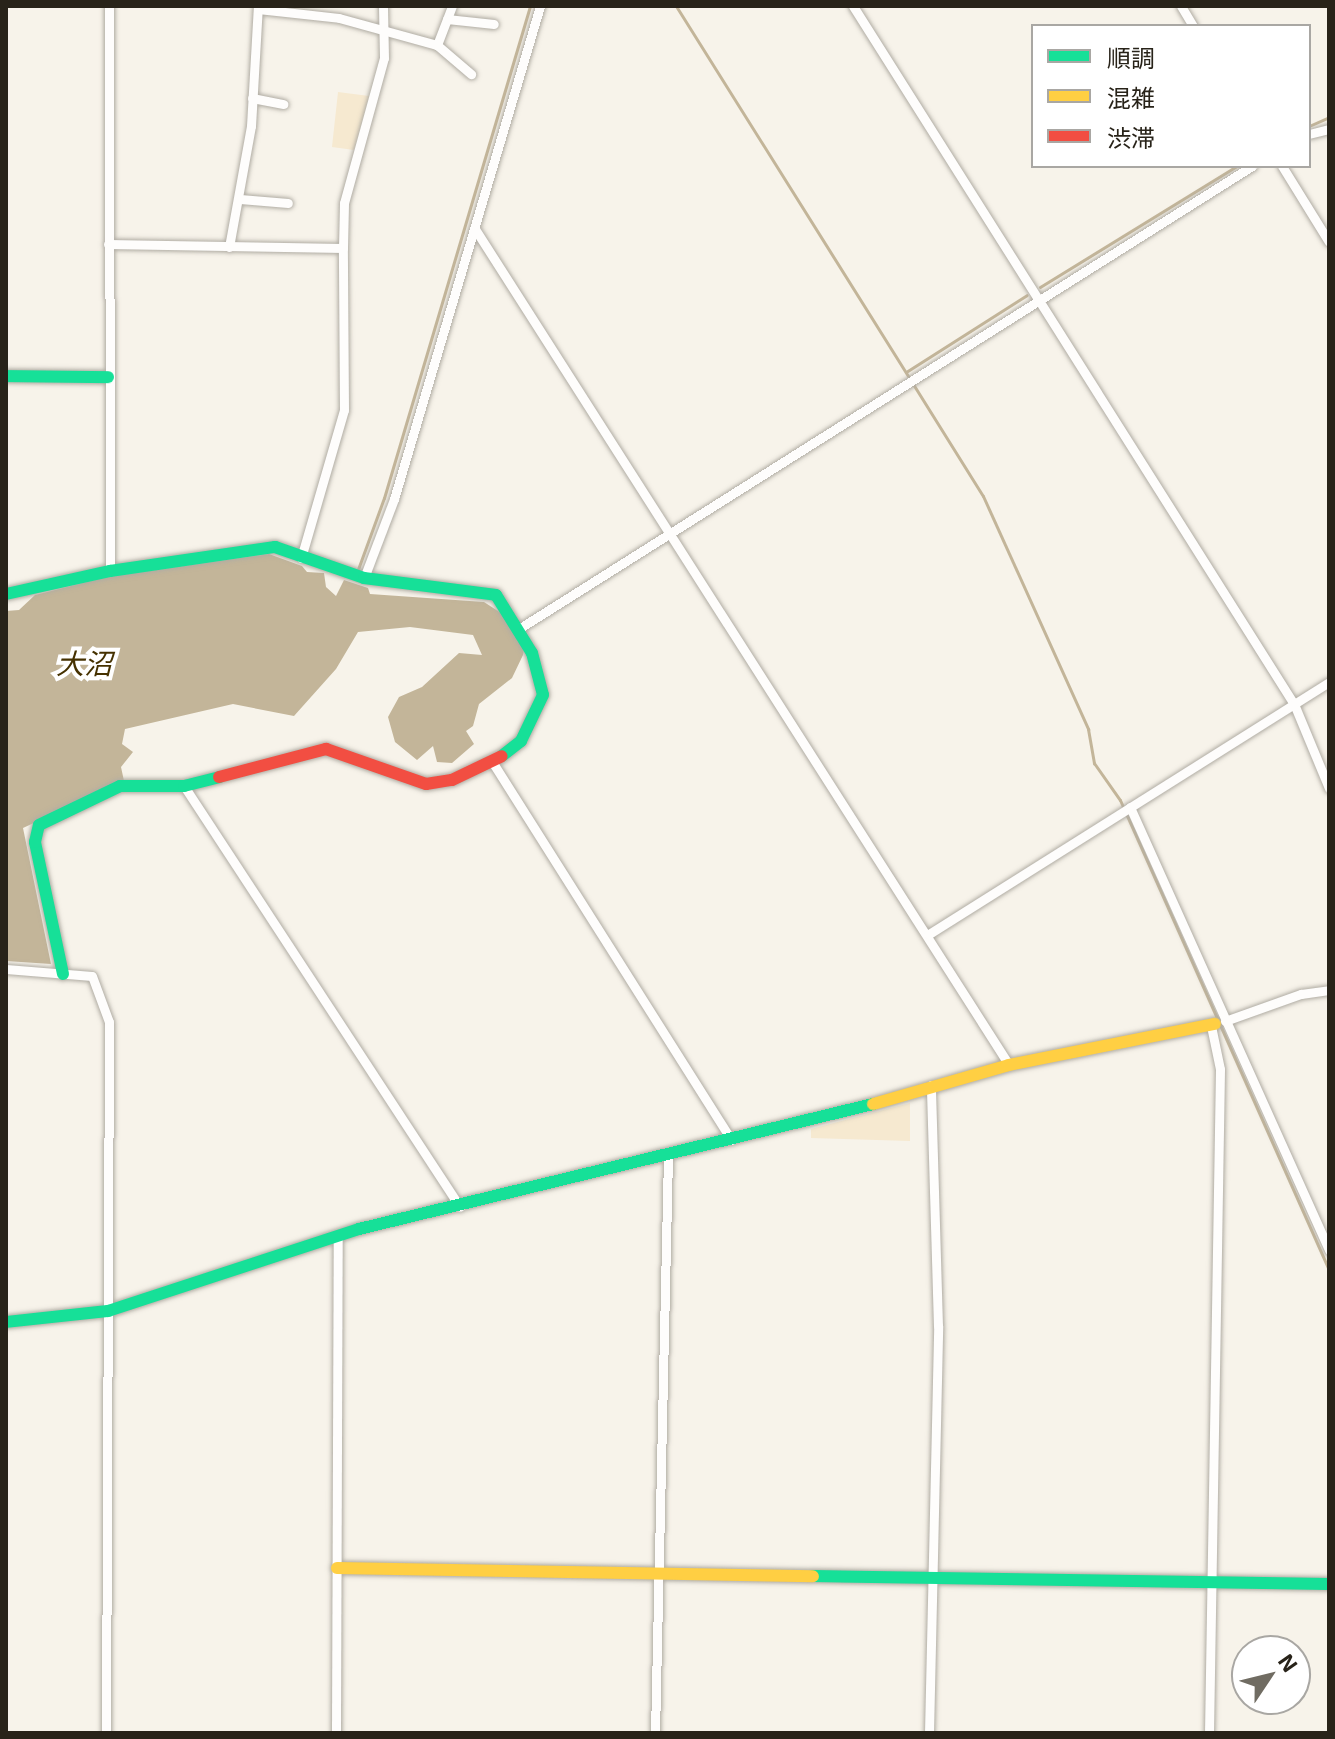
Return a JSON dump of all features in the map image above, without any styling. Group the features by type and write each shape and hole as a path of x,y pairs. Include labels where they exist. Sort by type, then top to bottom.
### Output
{"street":[{"path":"109,6 110,571"},
{"path":"301,558 344,410 344,203 384,58 383,6"},
{"path":"437,45 452,6"},
{"path":"359,576 394,499 540,6"},
{"path":"853,6 1294,704 1329,788"},
{"path":"1181,6 1192,24"},
{"path":"229,247 240,199 252,98 258,8 339,18 437,45 471,74"},
{"path":"447,19 494,24"},
{"path":"252,98 283,104"},
{"path":"520,628 1249,168"},
{"path":"1283,168 1329,242"},
{"path":"240,199 288,203"},
{"path":"475,229 667,536 722,609 1009,1065"},
{"path":"108,244 343,248"},
{"path":"6,376 108,377"},
{"path":"6,594 110,571 268,546 359,576 484,591 505,604 520,628 543,695 521,741 493,763 426,784 326,749 184,786 120,786 35,832 63,974"},
{"path":"929,934 1329,682"},
{"path":"493,763 731,1140"},
{"path":"184,786 460,1207"},
{"path":"1126,810 1220,1023 1329,1250"},
{"path":"6,969 95,979 109,1022 106,1733"},
{"path":"6,1322 108,1311 338,1236 731,1140 1009,1065 1220,1023 1301,994 1329,990"},
{"path":"1209,1733 1220,1023"},
{"path":"929,1733 938,1326 931,1085"},
{"path":"655,1733 668,1156"},
{"path":"336,1733 338,1236"},
{"path":"337,1568 1329,1584"}],"shaded area":[{"path":"338,92 369,96 354,150 332,147"},
{"path":"910,1103 910,1141 811,1138 811,1129"}],"water":[{"name":"大沼","path":"269,554 302,566 307,572 324,573 326,587 336,596 344,580 368,588 370,594 484,602 501,613 524,649 523,655 512,678 479,704 473,726 466,731 474,744 452,763 437,762 433,746 417,760 395,742 388,717 399,697 422,687 459,653 482,655 473,635 410,627 358,632 336,669 294,716 233,704 125,729 122,744 133,752 121,767 124,781 23,828 51,964 6,961 6,611 19,610 35,595 107,577"}],"waterway":[{"path":"357,572 384,498 530,6"},
{"path":"676,6 908,376"},
{"path":"1311,125 1329,117"},
{"path":"1040,287 1234,168"},
{"path":"906,372 1027,295"},
{"path":"913,384 983,496 1088,729 1094,763 1120,800 1329,1270"}],"traffic: fast":[{"path":"6,376 108,377"},
{"path":"6,594 110,571 275,547 364,578 496,595 532,653 543,695 521,741 502,756"},
{"path":"63,974 35,842 39,825 120,786 184,786 219,777"},
{"path":"6,1322 108,1311 359,1229 873,1104"},
{"path":"813,1576 1329,1584"}],"traffic: slow":[{"path":"873,1104 1009,1065 1215,1024"},
{"path":"337,1568 813,1576"}],"traffic: jam":[{"path":"219,777 326,749 426,784 452,780 502,756"}]}
